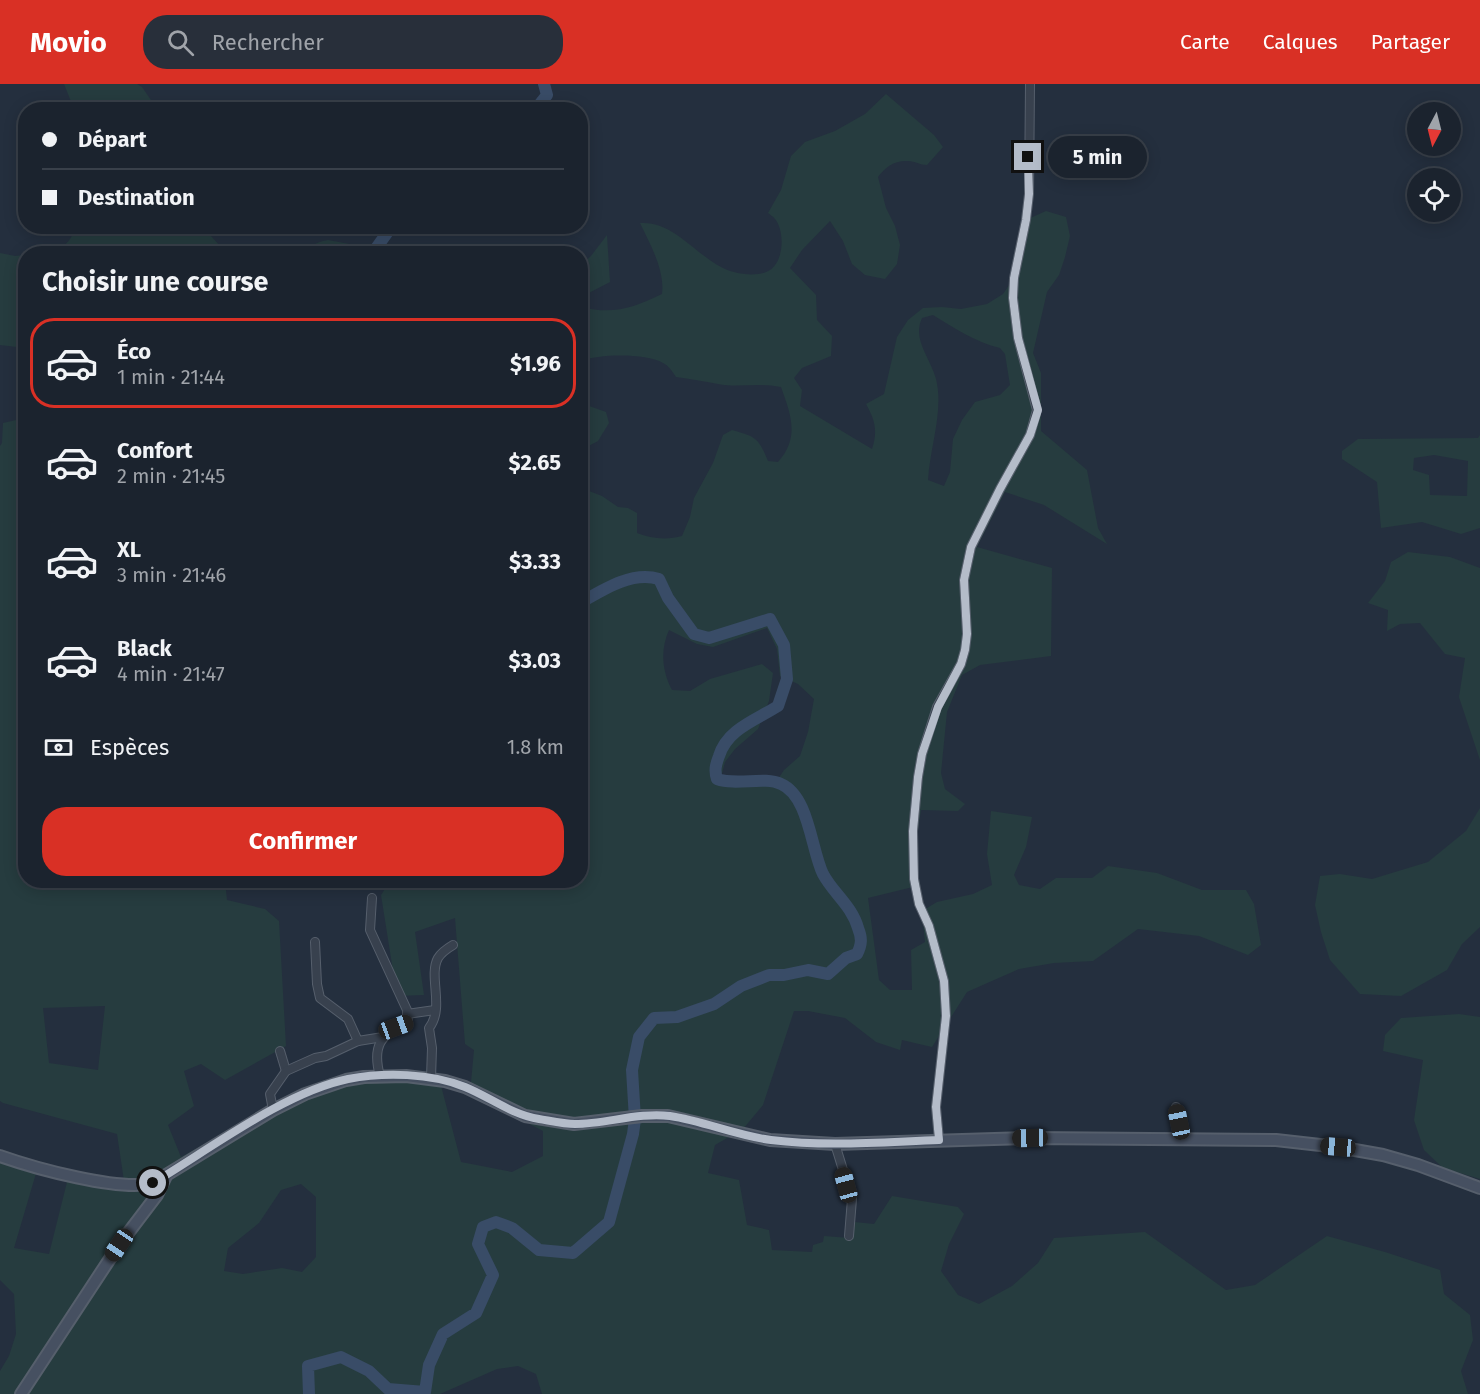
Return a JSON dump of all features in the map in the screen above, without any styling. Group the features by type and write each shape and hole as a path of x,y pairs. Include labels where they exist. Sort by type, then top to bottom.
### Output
{"main road":[{"path":"0,1156 33,1166 124,1185 146,1185 166,1176 273,1110 304,1094 346,1080 380,1076 431,1078 465,1087 525,1116 574,1124 642,1116 668,1116 770,1140 835,1144 1030,1138 1276,1140 1383,1155 1418,1165 1480,1188"},
{"path":"21,1394 119,1245 157,1195 166,1176"}],"street":[{"path":"939,1140 936,1107 946,1016 944,981 929,926 919,904 914,879 913,831 922,754 938,707 961,664 965,650 967,634 964,580 971,547 1030,435 1038,410 1018,338 1013,298 1014,278 1029,194 1030,84"},
{"path":"273,1110 270,1094 286,1071 358,1041 383,1037 396,1027 408,1023 401,993 370,930 372,897"},
{"path":"315,942 320,998 348,1019 358,1041"},
{"path":"431,1078 432,1048 429,1028 434,1021 438,958 453,945"},
{"path":"407,1014 435,1010"},
{"path":"380,1076 375,1058 383,1037"},
{"path":"279,1051 286,1071"},
{"path":"1176,1107 1179,1122 1176,1140"},
{"path":"835,1144 852,1199 849,1236"}],"green space":[{"path":"64,84 137,84 142,87 152,102 71,102"},
{"path":"886,94 934,135 943,147 927,165 903,161 887,167 878,177 886,208 895,226 900,245 897,264 885,279 865,275 852,264 843,241 830,221 802,250 790,268 816,295 817,320 832,336 831,356 802,368 794,378 802,390 800,406 872,449 875,426 866,404 884,394 897,337 908,320 923,308 961,309 987,304 1003,294 1014,278 1026,220 1046,211 1066,217 1070,236 1065,257 1059,275 1047,292 1033,353 1041,373 1041,431 1087,470 1098,528 1107,544 1044,505 1005,492 977,547 1052,568 1051,656 980,665 962,675 947,712 941,773 945,789 965,804 958,811 921,810 918,830 917,886 868,898 879,980 890,990 912,990 911,950 925,942 922,911 937,902 973,894 992,885 987,854 991,811 1032,817 1026,847 1014,875 1019,885 1040,889 1056,878 1092,878 1108,866 1157,873 1202,890 1246,890 1254,904 1261,945 1248,955 1199,936 1138,929 1093,961 1054,963 1019,969 967,992 932,1047 902,1040 900,1050 876,1042 845,1018 808,1011 794,1011 763,1105 743,1129 715,1145 708,1173 739,1180 747,1225 769,1230 772,1250 812,1252 813,1245 823,1242 824,1236 850,1238 854,1222 874,1224 892,1196 958,1207 964,1214 949,1244 941,1271 958,1295 979,1304 1012,1286 1038,1263 1054,1238 1145,1232 1226,1290 1255,1285 1327,1236 1385,1252 1440,1270 1444,1294 1470,1315 1473,1340 1461,1371 1468,1394 542,1394 536,1374 518,1366 497,1369 440,1394 0,1394 0,1371 9,1356 16,1334 14,1294 0,1280 0,1150 37,1170 14,1248 49,1254 70,1170 124,1181 117,1134 0,1101 0,446 3,423 18,420 18,888 226,888 227,900 265,909 279,921 286,1046 225,1080 201,1064 184,1071 194,1106 168,1125 181,1157 272,1107 353,1079 439,1078 461,1162 512,1172 543,1156 543,1131 470,1093 474,1050 465,1044 455,918 415,932 424,995 397,996 381,895 386,888 588,888 588,491 602,496 618,507 628,508 637,513 637,533 660,538 682,536 690,517 694,498 713,463 723,435 732,430 751,437 759,442 768,461 778,462 789,444 792,426 781,387 726,385 676,377 665,364 645,357 610,356 588,359 588,308 623,309 662,294 659,267 640,223 663,227 673,232 711,261 726,269 752,274 770,270 778,260 782,238 778,224 768,213 781,190 791,156 805,142 835,131 865,114","holes":["933,315 974,339 1000,348 1005,354 1010,385 1000,395 975,402 962,420 953,439 950,472 944,486 928,480 938,416 938,391 936,379 920,341 919,326 922,318","767,628 777,649 780,676 798,684 814,699 808,732 800,756 784,770 774,785 744,787 726,784 721,777 725,762 735,749 758,729 769,701 773,673 762,664 710,679 690,691 672,690 664,668 664,645 669,630 697,644 713,647","105,1006 98,1070 49,1063 43,1008","301,1184 316,1197 316,1257 302,1272 282,1268 243,1274 224,1271 228,1248 259,1223 281,1190"]},
{"path":"73,234 209,234 220,246 62,246"},
{"path":"607,235 610,282 588,293 588,259"},
{"path":"328,240 360,246 311,246"},
{"path":"0,253 18,256 18,347 0,345"},
{"path":"588,406 606,412 609,423 598,441 588,446"},
{"path":"1480,435 1480,528 1461,534 1422,522 1381,528 1377,482 1342,459 1342,451 1358,439 1478,438","holes":["1434,455 1468,461 1467,496 1430,495 1429,475 1413,470 1414,458"]},
{"path":"1408,552 1450,557 1480,568 1480,760 1459,697 1465,658 1445,654 1420,623 1400,624 1387,631 1388,610 1368,603 1385,581 1391,562"},
{"path":"1480,808 1480,927 1462,944 1447,970 1401,996 1360,994 1330,960 1315,905 1320,876 1340,874 1372,879 1428,862 1466,831"},
{"path":"1459,1014 1480,1017 1480,1179 1443,1168 1424,1150 1414,1120 1423,1060 1383,1051 1385,1035 1401,1018"}],"waterway":[{"path":"541,102 547,95 544,84"},
{"path":"378,246 386,234"},
{"path":"309,1394 308,1366 341,1357 369,1371 388,1389 425,1392 429,1365 443,1334 476,1313 493,1275 478,1244 483,1227 496,1222 512,1228 539,1250 573,1253 609,1222 633,1134 635,1119 632,1070 639,1037 654,1018 677,1017 714,1004 741,986 769,975 784,975 808,970 828,974 846,958 857,954 860,947 860,935 855,920 823,874 803,811 790,790 774,782 733,782 717,779 716,776 718,759 728,739 743,726 778,706 787,679 784,645 770,619 709,638 694,634 668,598 659,579 649,577 628,579 588,598"}],"route":[{"path":"153,1183 273,1110 304,1094 346,1080 380,1076 406,1076 445,1081 465,1087 525,1116 574,1124 642,1116 668,1116 770,1140 835,1144 939,1140 936,1107 946,1016 944,981 940,959 919,904 914,879 913,831 922,754 938,707 948,684 961,664 965,650 967,634 964,580 971,547 1030,435 1038,410 1018,338 1013,298 1014,278 1029,194 1028,157"}]}
